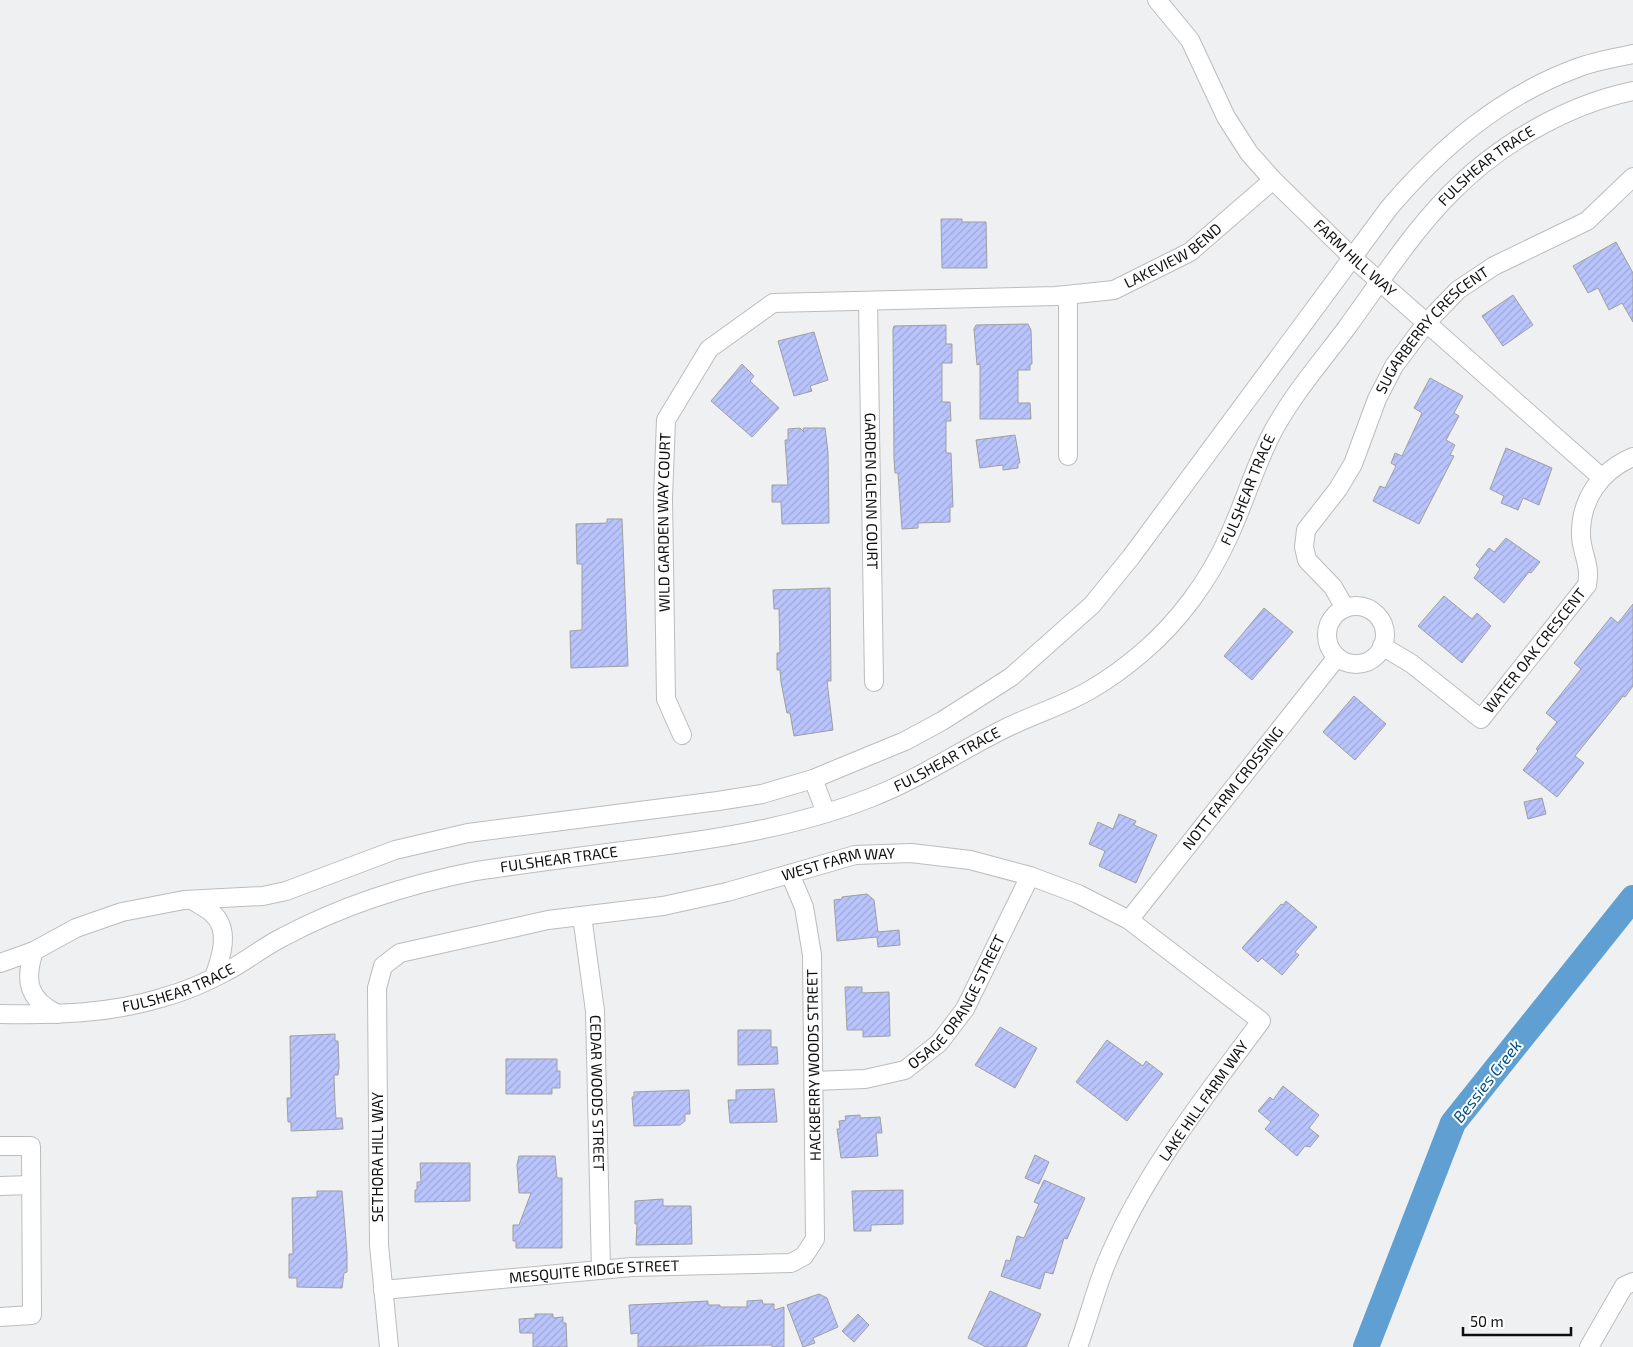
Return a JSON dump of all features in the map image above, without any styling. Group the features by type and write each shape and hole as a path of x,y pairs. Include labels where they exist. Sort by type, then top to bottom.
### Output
{"street":[{"name":"FARM HILL WAY","path":"1157,0 1190,40 1226,117 1249,153 1273,180 1353,258 1601,477"},
{"path":"0,963 34,951 76,928 115,914 155,905 192,900 263,896 286,891 356,863 395,850 460,835 718,802 762,794 813,779 905,741 984,695 1044,649 1092,605 1130,557 1389,208 1420,172 1454,141 1494,110 1530,89 1578,67 1633,54"},
{"name":"FULSHEAR TRACE","path":"0,1014 58,1015 110,1010 161,998 214,977 285,936 386,894 438,878 476,870 727,837 826,813 870,798 920,776 998,732 1089,691 1117,673 1151,644 1190,601 1211,571 1227,541 1250,479 1274,429 1298,393 1417,232 1449,195 1479,168 1546,123 1589,103 1633,91"},
{"name":"SUGARBERRY CRESCENT","path":"1344,608 1333,587 1307,560 1304,547 1306,530 1338,489 1353,464 1377,399 1394,366 1427,322 1458,290 1494,266 1587,221 1633,176"},
{"name":"LAKEVIEW BEND","path":"1062,295 1114,290 1190,252 1273,180"},
{"path":"1062,295 1068,456"},
{"name":"WILD GARDEN WAY COURT","path":"682,735 666,699 663,498 666,420 709,349 773,303 1062,295"},
{"name":"GARDEN GLENN COURT","path":"868,301 874,682"},
{"name":"WATER OAK CRESCENT","path":"1382,646 1412,664 1481,719 1587,585 1589,571 1581,537 1583,514 1590,494 1601,477 1619,463 1633,457"},
{"path":"1366,607 1374,612 1383,624 1385,634 1382,646 1375,657 1361,664 1350,664 1336,657 1328,644 1327,635 1332,619 1344,608 1366,607"},
{"name":"NOTT FARM CROSSING","path":"1129,920 1336,657"},
{"path":"813,779 826,813"},
{"name":"WEST FARM WAY","path":"383,966 400,953 548,920 663,906 727,892 855,855 911,853 970,860 1030,876 1078,894 1129,920 1261,1021"},
{"name":"HACKBERRY WOODS STREET","path":"790,874 804,908 812,955 815,1239 804,1256"},
{"name":"OSAGE ORANGE STREET","path":"814,1081 865,1079 905,1070 939,1043 965,1009 1030,876"},
{"path":"192,900 214,914 222,932 223,953 214,977"},
{"name":"CEDAR WOODS STREET","path":"582,916 595,1011 601,1270"},
{"path":"34,951 28,968 29,981 34,997 41,1006 58,1015"},
{"name":"SETHORA HILL WAY","path":"383,966 377,988 379,1245 389,1347"},
{"name":"LAKE HILL FARM WAY","path":"1078,1347 1106,1265 1131,1214 1169,1147 1261,1021"},
{"path":"0,1146 31,1146 32,1315 0,1317"},
{"path":"0,1186 31,1185"},
{"name":"MESQUITE RIDGE STREET","path":"384,1290 601,1270 791,1263 804,1256"},
{"path":"1589,1347 1624,1286 1633,1282"}],"building":[{"path":"941,219 962,219 962,222 986,222 987,268 942,268"},
{"path":"1616,242 1633,273 1633,322 1622,303 1609,310 1598,288 1588,293 1573,266"},
{"path":"1513,295 1533,325 1503,346 1482,316"},
{"path":"1028,324 1031,330 1032,364 1030,364 1030,370 1018,370 1018,403 1030,403 1031,419 980,419 980,364 977,365 974,329 976,325"},
{"path":"946,325 946,344 952,344 952,363 942,363 942,402 950,402 951,421 946,421 946,453 951,453 953,507 950,507 950,522 918,523 918,528 902,529 898,473 895,473 894,459 893,329 894,326"},
{"path":"814,332 828,380 810,386 812,391 794,396 778,341"},
{"path":"742,364 754,376 750,381 779,408 752,437 711,401"},
{"path":"1430,378 1463,396 1454,413 1459,416 1446,440 1455,445 1450,455 1454,456 1419,524 1373,501 1380,486 1385,488 1396,466 1391,463 1395,453 1402,456 1422,413 1414,408"},
{"path":"800,428 804,432 803,428 825,428 828,452 829,523 782,524 781,502 772,502 772,485 788,485 785,440 788,440 788,429"},
{"path":"1015,435 1020,463 1018,463 1018,468 1003,470 1003,465 980,468 976,440"},
{"path":"1506,448 1552,468 1539,505 1523,498 1518,510 1501,503 1504,496 1490,489"},
{"path":"607,519 622,519 628,666 571,668 570,631 582,630 582,564 577,564 576,524 607,523"},
{"path":"1506,538 1540,562 1531,573 1529,572 1504,603 1474,578 1480,569 1476,565 1489,548 1494,552"},
{"path":"830,588 831,681 827,681 833,730 794,736 790,713 787,713 780,670 777,670 777,653 780,653 779,609 774,609 773,590"},
{"path":"1444,596 1472,619 1477,613 1491,626 1462,663 1418,626"},
{"path":"1633,604 1633,686 1575,756 1584,763 1557,797 1523,770 1538,751 1536,749 1557,722 1546,713 1581,669 1574,663 1611,617 1618,623"},
{"path":"1264,608 1293,632 1252,680 1224,656"},
{"path":"1354,696 1386,724 1355,760 1323,732"},
{"path":"1542,798 1546,814 1528,819 1524,802"},
{"path":"1119,814 1136,821 1134,825 1157,835 1136,883 1099,866 1105,851 1089,844 1098,822 1113,829"},
{"path":"867,894 874,900 878,932 899,930 900,945 878,947 877,937 837,941 834,900 842,899 842,897"},
{"path":"1286,901 1317,927 1295,952 1299,955 1282,975 1262,958 1258,962 1242,948 1281,904 1283,905"},
{"path":"845,987 862,987 862,993 889,992 890,1036 863,1037 863,1030 847,1030"},
{"path":"1000,1027 1037,1048 1015,1088 975,1065"},
{"path":"738,1030 771,1030 771,1047 777,1047 778,1064 738,1065"},
{"path":"335,1034 335,1041 338,1041 339,1067 338,1075 334,1075 336,1118 342,1118 343,1129 291,1131 291,1122 288,1122 287,1098 291,1098 290,1036"},
{"path":"1107,1040 1143,1066 1146,1061 1163,1074 1127,1121 1076,1082"},
{"path":"506,1059 557,1059 557,1071 560,1071 560,1088 552,1088 552,1094 506,1094"},
{"path":"1283,1086 1319,1115 1309,1128 1319,1136 1310,1147 1305,1146 1297,1156 1265,1129 1271,1122 1258,1111 1270,1097 1273,1100"},
{"path":"774,1089 777,1122 730,1123 728,1100 736,1100 736,1090"},
{"path":"689,1090 690,1114 685,1114 685,1121 680,1125 634,1126 632,1097 634,1097 634,1092"},
{"path":"860,1115 860,1118 880,1117 882,1133 876,1133 878,1156 841,1158 837,1129 840,1129 839,1121 846,1120 845,1116"},
{"path":"1035,1155 1049,1162 1039,1184 1025,1178"},
{"path":"519,1156 555,1156 557,1178 562,1178 562,1248 516,1248 516,1241 513,1241 513,1225 519,1225 531,1193 519,1193 517,1165"},
{"path":"420,1163 470,1163 470,1201 415,1202 417,1182 421,1182"},
{"path":"1044,1180 1085,1198 1067,1239 1064,1238 1053,1274 1045,1272 1040,1289 1001,1276 1006,1260 1010,1261 1017,1236 1024,1238 1039,1204 1034,1202"},
{"path":"903,1190 903,1224 871,1225 871,1231 854,1231 852,1191"},
{"path":"317,1191 342,1191 347,1272 344,1273 342,1288 297,1287 297,1278 289,1278 289,1254 293,1254 292,1198 317,1197"},
{"path":"663,1199 663,1206 691,1206 692,1244 636,1245 635,1201"},
{"path":"990,1291 1041,1314 1026,1347 986,1347 968,1338"},
{"path":"819,1294 827,1298 838,1327 813,1338 815,1343 803,1347 787,1305"},
{"path":"762,1300 763,1304 774,1304 774,1310 784,1307 784,1347 772,1347 772,1345 638,1347 638,1333 631,1334 629,1305 708,1301 708,1305 720,1305 720,1307 747,1307 747,1301"},
{"path":"535,1314 553,1314 553,1318 563,1317 563,1323 566,1323 567,1347 533,1347 533,1333 520,1333 519,1319 535,1318"},
{"path":"858,1314 869,1325 854,1342 842,1331"}],"waterway":[{"name":"Bessies Creek","path":"1366,1347 1453,1123 1633,898"}]}
